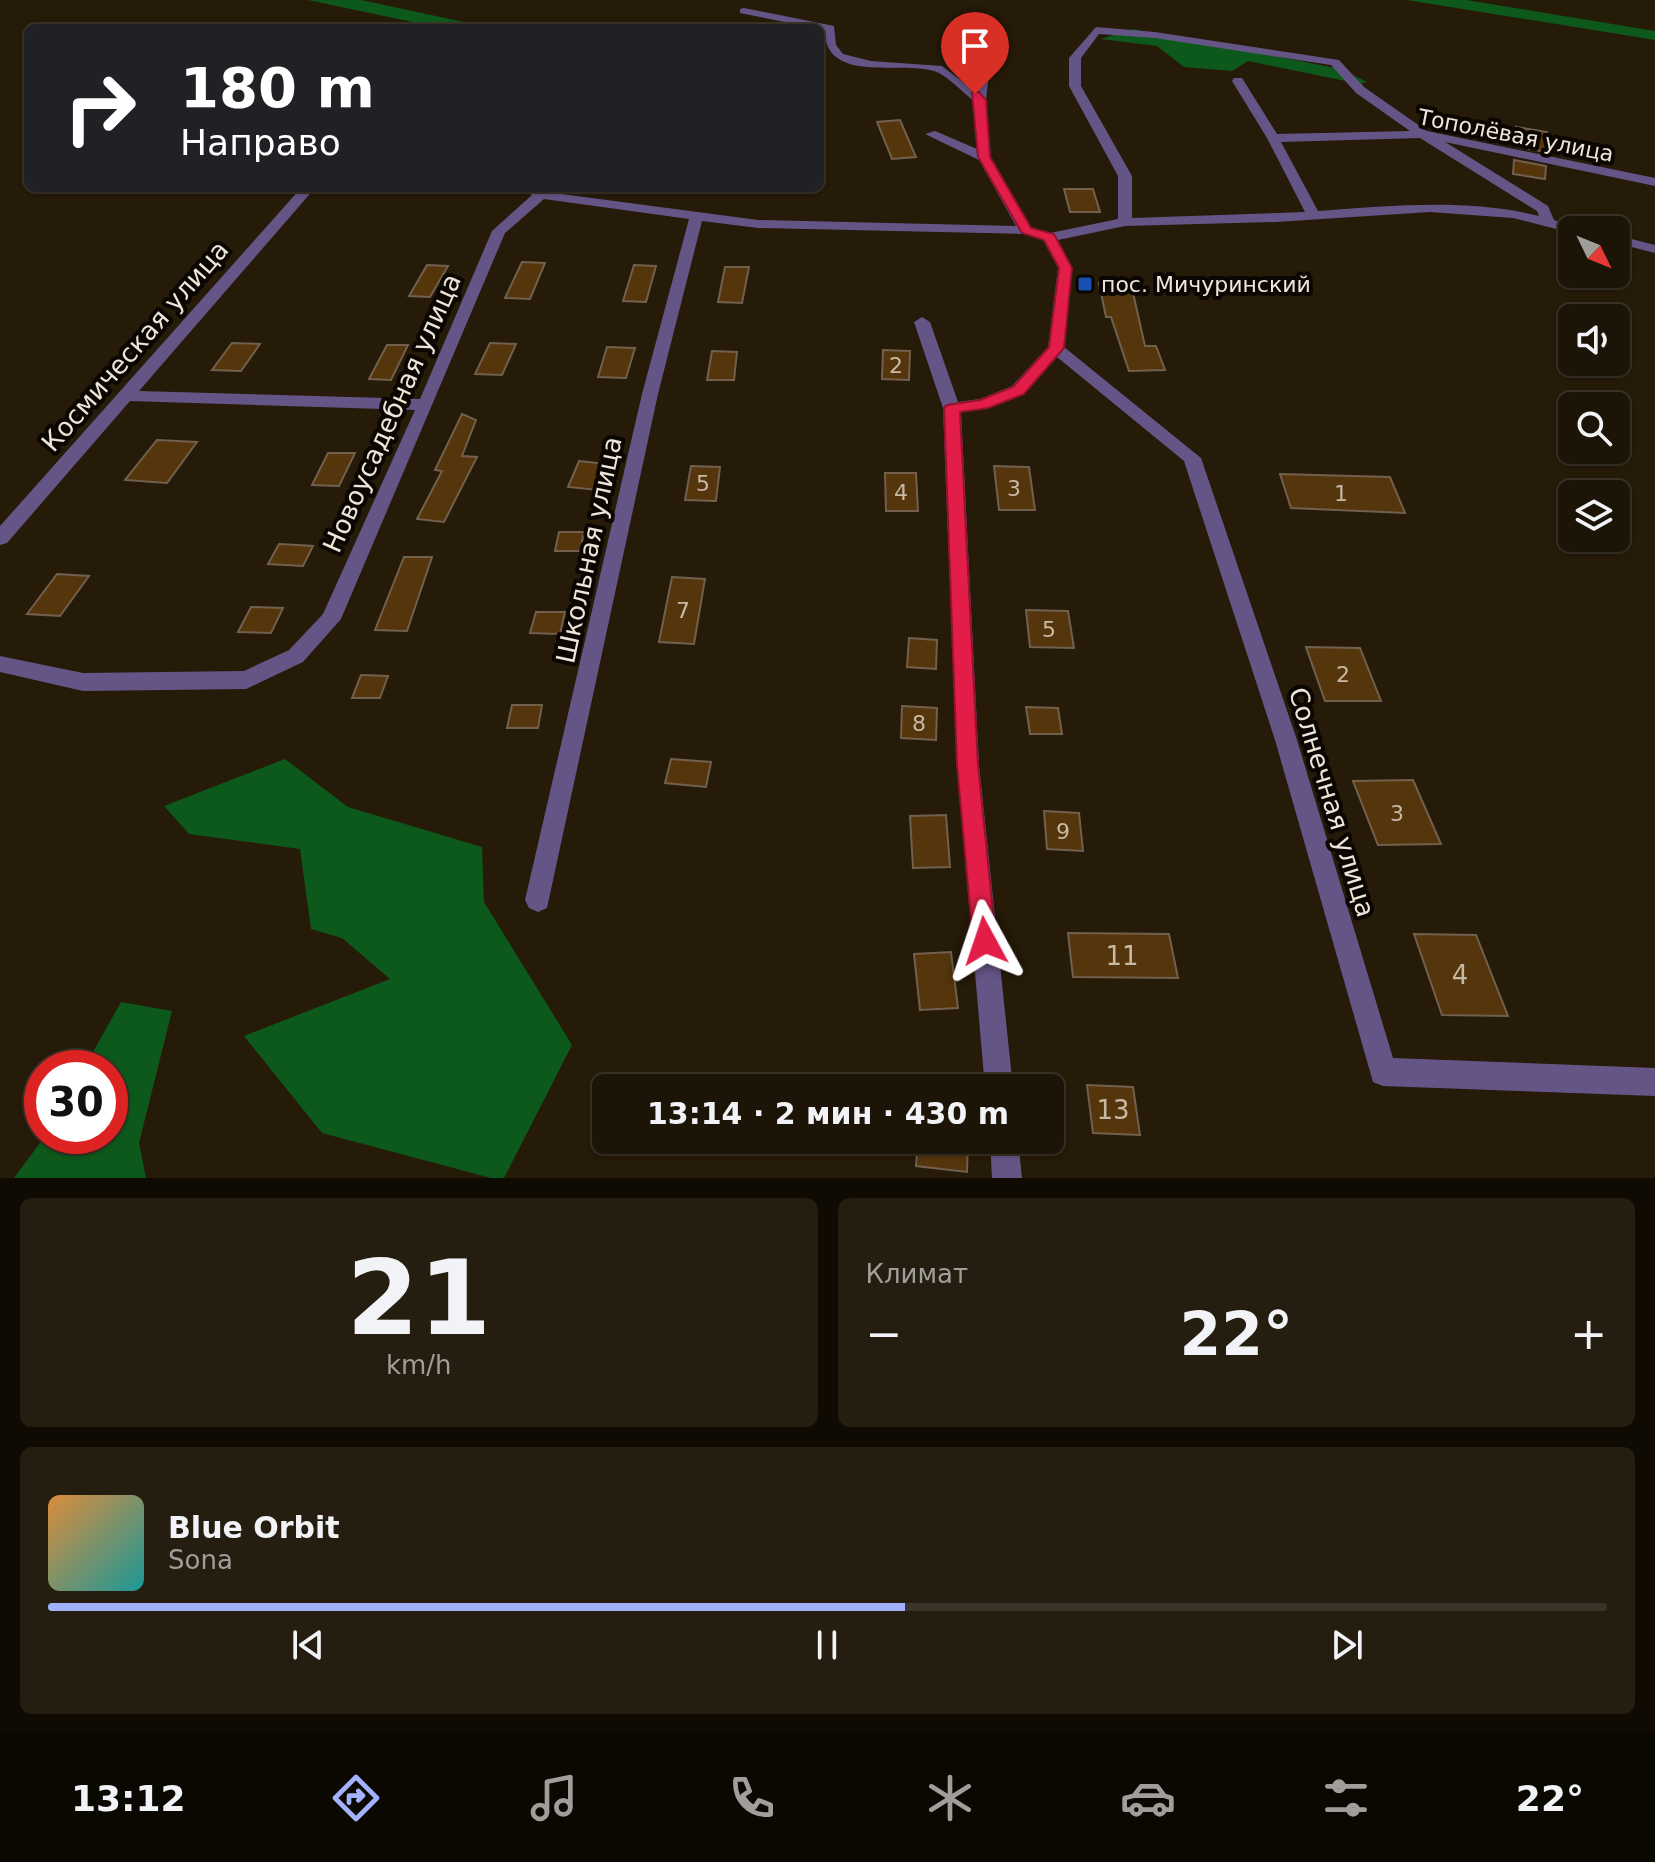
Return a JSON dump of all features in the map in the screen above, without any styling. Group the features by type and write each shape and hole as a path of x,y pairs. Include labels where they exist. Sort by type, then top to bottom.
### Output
{"street":[{"path":"744,11 810,24"},
{"path":"824,27 830,28 830,45 839,56 871,64 938,68 980,100"},
{"path":"1125,222 1125,176 1075,86 1075,58 1096,30 1155,35 1335,62 1360,90 1423,134 1543,209 1548,223"},
{"path":"987,56 980,100 984,157 1026,230"},
{"path":"1238,81 1273,138 1314,216"},
{"path":"931,134 984,157"},
{"name":"Тополёвая улица","path":"1273,138 1423,134 1655,182"},
{"name":"Космическая улица","path":"0,538 304,192"},
{"name":"Новоусадебная улица","path":"0,664 83,682 246,680 296,656 331,619 499,231 531,192"},
{"path":"539,192 758,224 1026,230 1049,237 1125,222 1314,216 1430,208 1513,214 1558,225"},
{"name":"Школьная улица","path":"538,900 650,394 697,214"},
{"path":"952,408 983,404 1018,390 1056,348 1065,268 1049,237"},
{"path":"1630,243 1655,249"},
{"path":"922,322 952,408 968,765 998,1074"},
{"name":"Солнечная улица","path":"1056,348 1192,458 1286,740 1383,1072 1655,1082"},
{"path":"125,396 426,405"},
{"path":"1005,1154 1007,1178"}],"green space":[{"path":"308,0 361,0 473,24 422,24"},
{"path":"1407,0 1466,0 1655,31 1655,40"},
{"path":"1133,29 1341,69 1367,82 1360,84 1248,61 1232,71 1184,67 1157,46 1101,39"},
{"path":"285,759 348,807 482,847 484,902 572,1045 504,1178 491,1178 322,1133 244,1036 390,979 342,938 311,929 300,849 189,834 164,806"},
{"path":"121,1002 172,1011 139,1143 146,1178 14,1178 32,1154 128,1154 128,1050 94,1050"}],"building":[{"path":"900,120 916,157 892,159 877,122"},
{"path":"1516,127 1547,132 1546,152 1515,146"},
{"path":"1514,160 1546,166 1545,179 1513,174"},
{"path":"1064,189 1093,189 1100,212 1070,212"},
{"path":"522,262 545,263 530,299 505,298"},
{"path":"427,265 448,266 430,297 409,296"},
{"path":"634,265 656,266 646,302 623,301"},
{"path":"725,267 749,267 742,303 718,302"},
{"path":"1099,283 1131,284 1145,346 1156,346 1165,370 1129,371 1111,317 1106,317"},
{"path":"232,343 260,344 241,371 212,370"},
{"path":"490,343 516,344 502,375 475,374"},
{"path":"387,345 408,345 391,380 369,379"},
{"path":"607,347 635,348 626,378 598,377"},
{"path":"883,350 910,351 909,380 882,379"},
{"path":"712,351 737,352 734,380 707,380"},
{"path":"462,414 476,420 462,456 477,457 444,522 417,519 442,471 435,470"},
{"path":"157,440 197,442 167,483 125,480"},
{"path":"328,453 355,453 339,486 312,485"},
{"path":"579,461 608,464 598,490 568,487"},
{"path":"691,466 720,467 716,501 685,500"},
{"path":"994,466 1029,467 1035,510 999,510"},
{"path":"885,473 916,473 918,511 886,511"},
{"path":"1280,474 1390,477 1405,513 1291,508"},
{"path":"559,532 584,532 580,551 555,551"},
{"path":"279,544 313,546 303,566 268,564"},
{"path":"404,557 432,557 407,631 375,630"},
{"path":"57,574 89,576 60,616 27,614"},
{"path":"672,577 705,579 694,644 659,642"},
{"path":"251,607 283,608 271,633 238,632"},
{"path":"1026,610 1068,611 1074,648 1030,647"},
{"path":"536,612 565,612 560,634 530,633"},
{"path":"909,638 937,640 936,669 907,667"},
{"path":"1306,647 1360,648 1381,701 1325,701"},
{"path":"361,675 388,676 380,698 352,698"},
{"path":"512,705 542,705 538,728 507,728"},
{"path":"902,706 937,708 936,740 901,738"},
{"path":"1026,707 1058,708 1062,734 1030,734"},
{"path":"671,759 711,762 706,787 665,783"},
{"path":"1413,780 1441,844 1378,845 1353,781"},
{"path":"1044,811 1079,813 1083,851 1047,849"},
{"path":"946,815 950,867 913,868 910,816"},
{"path":"1068,933 1169,934 1178,978 1073,977"},
{"path":"1414,934 1476,935 1508,1016 1442,1015"},
{"path":"951,952 958,1008 920,1010 914,954"},
{"path":"1087,1085 1133,1087 1140,1135 1093,1133"},
{"path":"917,1154 968,1154 967,1172 916,1166"}],"place":[{"name":"пос. Мичуринский","path":"1085,284"}],"route":[{"path":"975,94 980,100 984,157 1026,230 1049,237 1065,268 1056,348 1018,390 983,404 952,408 968,765 985,941"}]}
